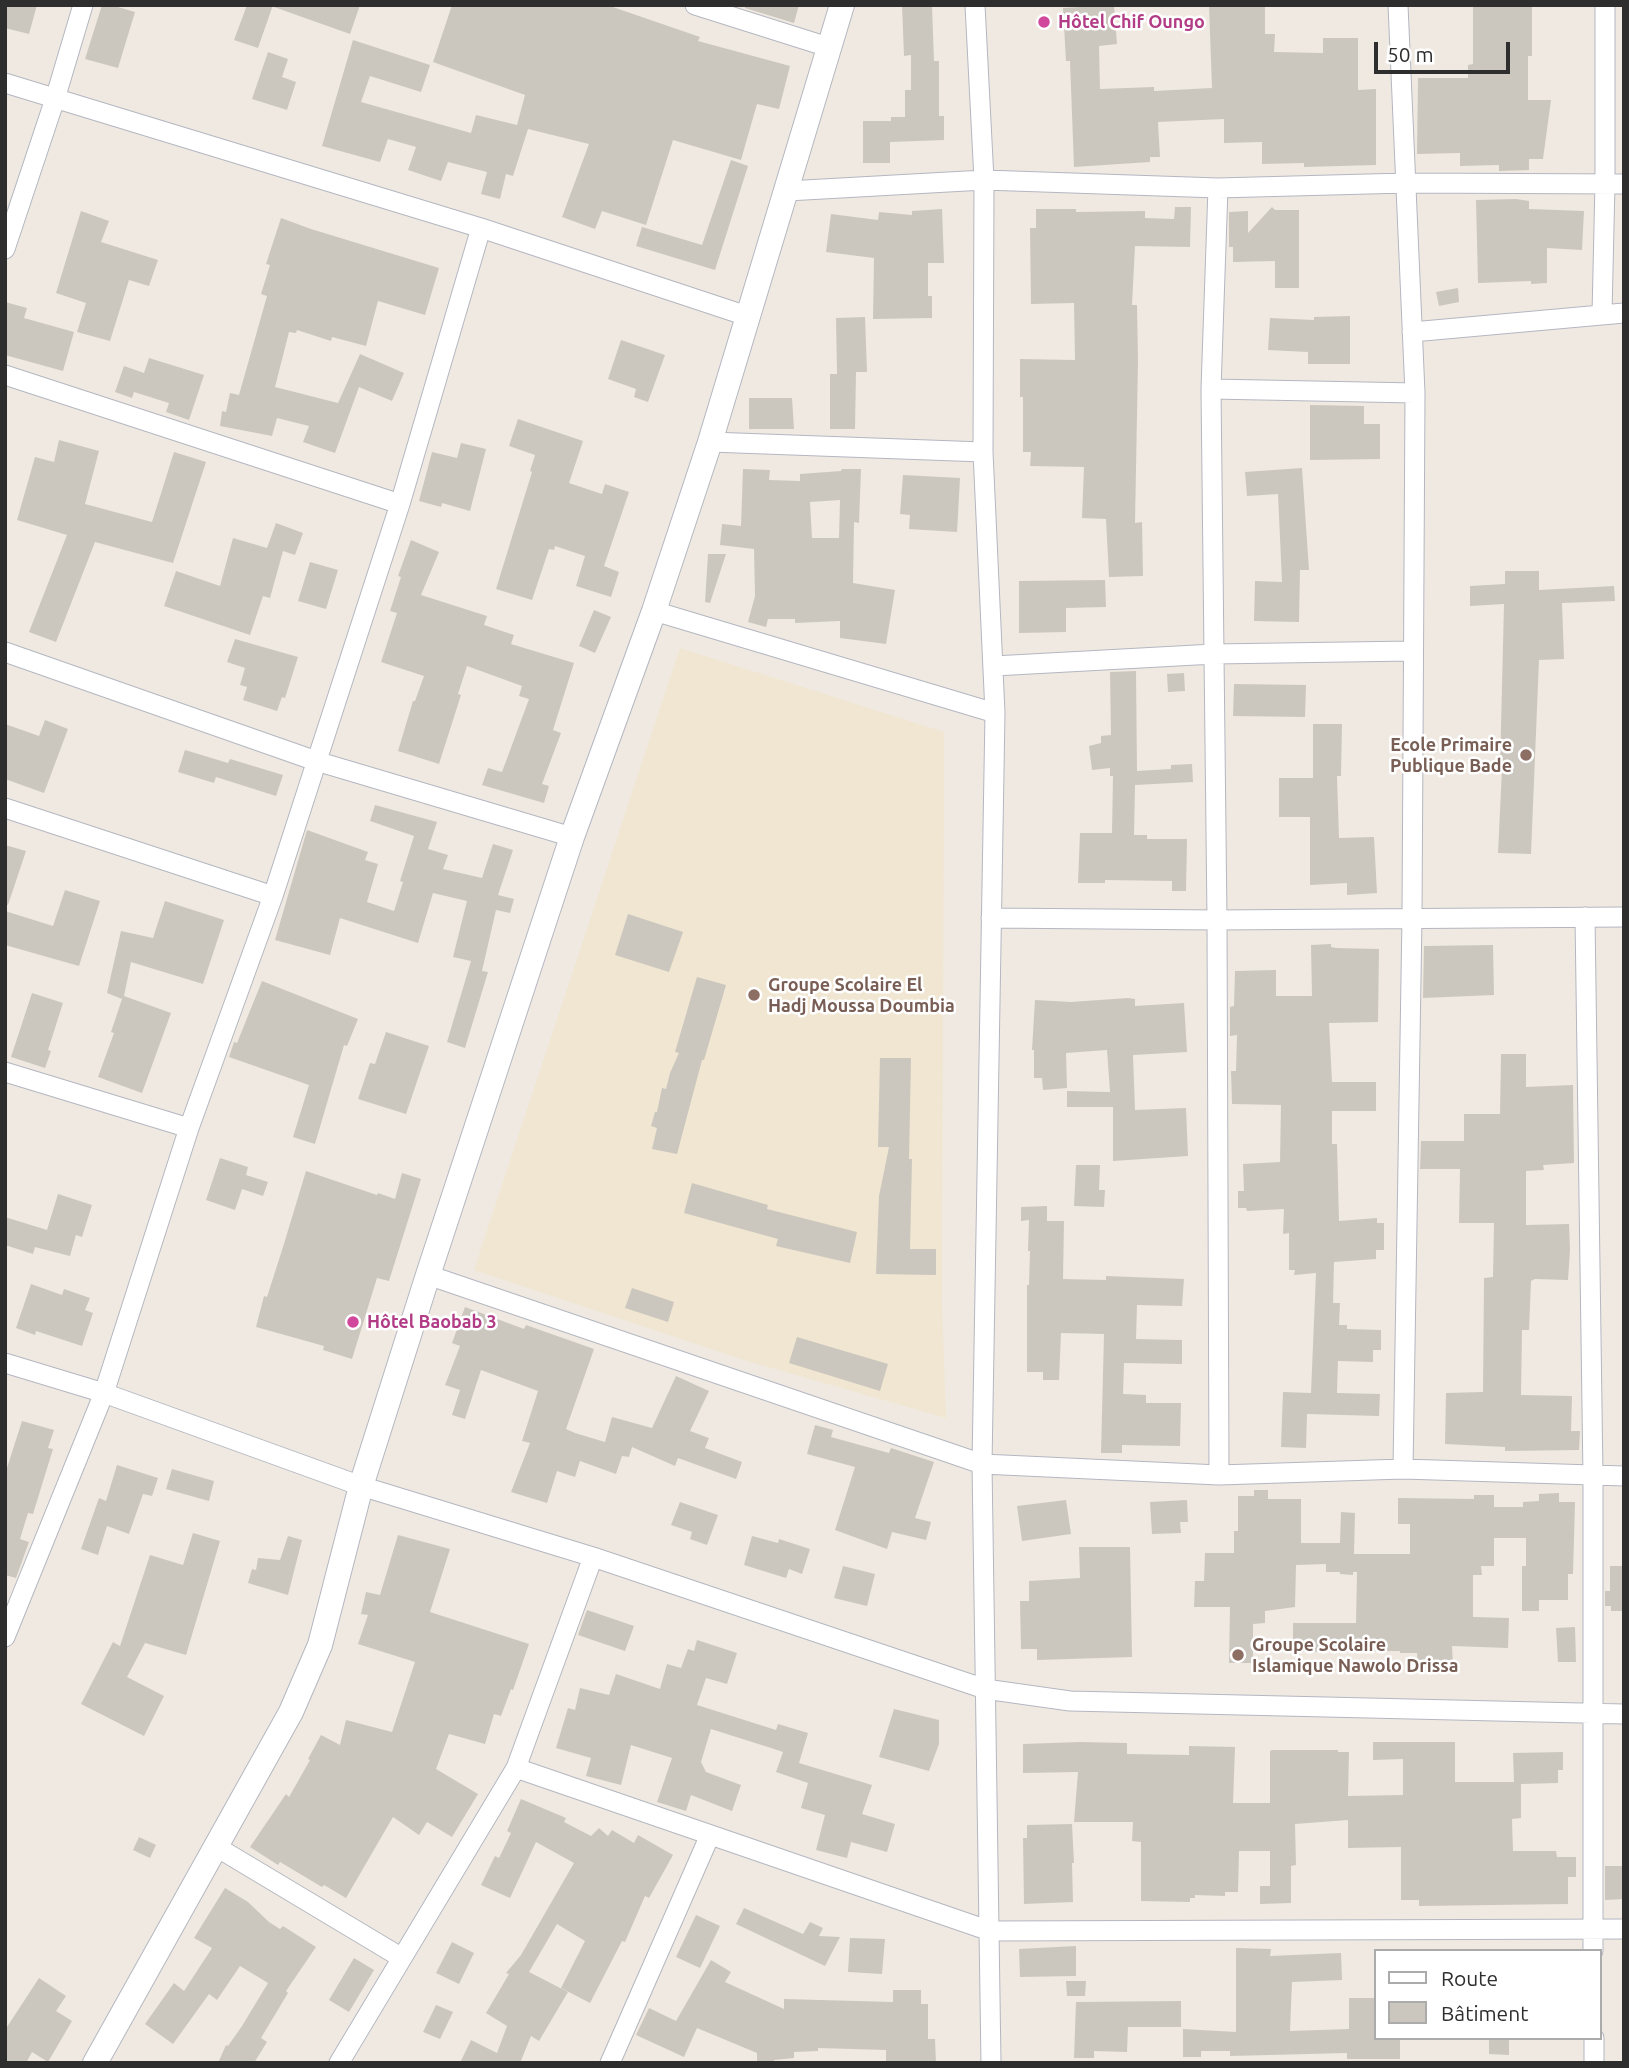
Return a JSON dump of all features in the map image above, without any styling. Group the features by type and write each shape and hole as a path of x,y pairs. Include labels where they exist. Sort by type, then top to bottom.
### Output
{"street":[{"path":"5,249 83,5"},
{"path":"695,5 828,47"},
{"path":"95,2063 291,1712 320,1645 361,1486 428,1275 572,836 654,611 710,442 842,5"},
{"path":"975,5 984,180 983,452 995,713 982,1464 991,2063"},
{"path":"1398,5 1415,393 1412,918 1403,1469"},
{"path":"1602,314 1614,183 1605,5"},
{"path":"5,83 481,228 747,316"},
{"path":"787,191 984,180 1218,188 1406,183 1614,183"},
{"path":"1218,188 1211,389 1219,1475"},
{"path":"5,1637 104,1393 189,1128 272,896 400,504 481,228"},
{"path":"1412,332 1624,313"},
{"path":"5,375 400,504"},
{"path":"1211,389 1415,393"},
{"path":"710,442 983,452"},
{"path":"654,611 995,713"},
{"path":"994,666 1214,654 1413,651"},
{"path":"5,652 316,761 572,836"},
{"path":"5,808 272,896"},
{"path":"1585,917 1593,1476 1593,1949"},
{"path":"991,918 1217,920 1624,917"},
{"path":"5,1072 189,1128"},
{"path":"428,1275 982,1464 1219,1475 1403,1469 1624,1476"},
{"path":"5,1363 104,1393 361,1486 593,1558 985,1689 1070,1701 1624,1714"},
{"path":"338,2063 516,1768 593,1558"},
{"path":"516,1768 990,1931 1624,1928"},
{"path":"610,2063 710,1835"},
{"path":"215,1846 401,1958"},
{"path":"1594,2040 1594,2063"}],"shaded area":[{"name":"Groupe Scolaire El Hadj Moussa Doumbia","path":"680,648 944,732 942,1304 946,1418 744,1360 474,1270"}],"building":[{"path":"5,5 37,5 29,34 5,28"},
{"path":"102,5 135,12 118,68 85,59"},
{"path":"247,5 273,5 258,48 234,40"},
{"path":"274,5 360,5 350,34"},
{"path":"452,5 607,5 700,37 698,41 790,66 779,109 757,104 741,160 673,140 646,225 602,211 595,229 562,217 589,144 528,129 513,176 506,174 500,199 481,194 487,172 448,162 441,181 408,170 416,147 388,139 380,162 322,146 353,40 430,65 421,92 370,76 361,102 471,133 476,115 517,125 525,95 433,62"},
{"path":"745,5 799,5 794,23 745,8"},
{"path":"902,5 932,5 934,61 939,61 939,116 944,116 944,140 890,142 890,163 863,163 863,121 891,121 891,117 905,117 905,90 911,90 911,55 904,56"},
{"path":"1114,5 1117,44 1099,46 1100,89 1154,87 1154,91 1212,88 1209,5 1265,5 1265,34 1275,34 1274,52 1323,53 1323,38 1358,38 1358,90 1376,89 1376,165 1304,167 1304,163 1262,164 1262,142 1224,143 1224,119 1158,122 1160,157 1150,157 1150,162 1074,167 1070,61 1066,61 1063,8"},
{"path":"1473,5 1532,6 1532,56 1528,56 1528,100 1551,100 1543,159 1529,159 1529,170 1499,171 1499,165 1460,166 1460,153 1417,154 1418,78 1468,78 1468,65 1473,64"},
{"path":"268,52 288,59 282,77 296,82 287,110 252,99"},
{"path":"731,160 748,166 715,270 636,246 642,227 702,245"},
{"path":"1476,200 1529,201 1529,209 1584,211 1582,250 1547,248 1547,283 1478,283"},
{"path":"1175,207 1191,207 1190,247 1135,246 1132,305 1137,305 1138,361 1135,523 1142,522 1143,576 1109,577 1106,519 1082,518 1084,467 1030,466 1031,452 1023,452 1020,359 1075,360 1074,303 1031,304 1030,228 1036,228 1036,209 1076,209 1076,212 1145,211 1145,218 1174,219"},
{"path":"1272,207 1275,210 1299,210 1299,288 1275,288 1275,261 1233,262 1233,247 1229,247 1229,212 1248,211 1248,233"},
{"path":"942,209 944,263 928,263 928,296 932,296 932,318 873,319 874,258 826,252 831,214 878,220 879,212 912,215 912,211"},
{"path":"81,211 109,221 101,242 158,260 149,286 129,280 110,341 77,332 86,303 56,293"},
{"path":"281,218 439,268 425,315 378,301 366,346 332,337 331,341 297,330 296,333 289,332 275,387 338,403 360,354 404,373 392,401 359,387 335,453 303,442 309,426 277,418 272,436 220,426 222,411 226,412 230,393 239,395 267,296 261,294 270,265 266,264"},
{"path":"1458,288 1459,302 1439,306 1436,292"},
{"path":"5,302 27,308 24,318 74,332 63,371 5,355"},
{"path":"1350,316 1350,364 1308,364 1308,352 1268,350 1270,318 1314,320 1314,317"},
{"path":"865,317 867,372 856,372 855,429 830,429 830,374 837,374 836,318"},
{"path":"621,340 665,355 648,402 634,397 636,389 608,379"},
{"path":"149,358 204,375 189,420 166,412 169,403 134,392 132,398 115,392 124,366 144,373"},
{"path":"749,398 792,398 794,429 749,429"},
{"path":"1310,405 1364,406 1364,424 1380,424 1380,459 1310,460"},
{"path":"518,419 583,441 569,483 602,494 605,484 629,492 604,566 619,572 611,597 576,586 585,556 555,546 554,550 549,549 532,600 496,589 535,455 509,446"},
{"path":"59,440 99,451 85,504 152,522 174,452 206,462 173,563 95,542 56,642 29,632 67,535 17,520 35,457 54,462"},
{"path":"461,443 486,449 470,511 442,503 441,507 419,501 432,452 457,458"},
{"path":"1302,468 1309,570 1300,570 1299,622 1254,621 1255,581 1282,582 1278,494 1247,496 1245,472"},
{"path":"743,469 770,470 769,480 800,481 800,474 861,469 859,523 854,522 853,583 895,590 886,644 840,638 840,621 795,623 795,619 768,619 766,627 748,622 755,596 754,549 720,545 722,524 741,526","holes":["840,500 839,538 812,538 810,502"]},
{"path":"903,475 960,478 957,532 909,529 910,515 900,514"},
{"path":"276,523 303,533 295,555 283,551 270,598 263,596 250,635 164,606 176,571 220,586 233,538 267,548"},
{"path":"411,540 439,552 421,595 487,616 484,625 514,635 511,644 574,663 553,730 561,733 542,784 549,786 544,803 482,785 488,768 502,772 529,699 519,696 522,686 467,666 458,694 461,695 439,764 398,751 413,701 424,676 381,662 397,613 390,611 401,577 398,576"},
{"path":"708,554 726,554 710,603 705,602"},
{"path":"310,562 338,570 326,609 298,601"},
{"path":"1505,571 1539,571 1539,590 1614,586 1615,601 1562,603 1564,659 1539,660 1531,854 1498,853 1504,604 1470,606 1470,586 1505,584"},
{"path":"1105,580 1106,607 1066,608 1066,632 1019,633 1019,581"},
{"path":"594,610 611,617 595,653 579,646"},
{"path":"235,639 298,657 285,698 282,697 277,711 243,700 247,687 240,685 245,668 227,662"},
{"path":"1136,671 1137,771 1171,769 1171,765 1192,764 1193,782 1135,785 1134,835 1147,835 1147,839 1187,839 1186,891 1172,891 1172,881 1105,880 1105,883 1078,883 1080,833 1112,833 1113,776 1110,776 1110,768 1092,770 1089,746 1101,743 1101,736 1111,735 1110,672"},
{"path":"1184,673 1185,691 1168,692 1167,674"},
{"path":"1234,684 1306,685 1305,717 1233,716"},
{"path":"45,720 68,729 44,793 5,779 5,724 39,736"},
{"path":"1313,724 1342,724 1341,776 1337,776 1339,838 1374,837 1377,893 1347,895 1347,883 1310,885 1310,817 1279,817 1279,778 1313,778"},
{"path":"185,750 228,763 230,759 283,775 276,796 216,777 214,783 178,772"},
{"path":"375,805 437,822 428,849 448,855 443,869 482,878 493,844 513,850 498,895 514,899 510,913 496,910 482,971 488,972 465,1048 447,1042 471,961 453,957 467,901 433,893 418,943 340,918 330,955 275,940 307,830 368,852 365,860 378,864 367,902 394,911 414,836 370,821"},
{"path":"5,845 26,851 8,905 5,904"},
{"path":"65,890 100,901 79,966 5,945 5,911 53,926"},
{"path":"165,901 224,920 203,984 131,962 124,996 171,1013 142,1093 98,1077 114,1033 111,1032 122,999 107,993 121,931 153,938"},
{"path":"628,914 683,932 669,972 615,955"},
{"path":"1331,944 1331,947 1336,948 1379,949 1378,1022 1329,1023 1332,1082 1376,1082 1376,1111 1332,1111 1332,1144 1337,1144 1339,1221 1377,1218 1377,1223 1384,1223 1384,1250 1376,1250 1376,1259 1334,1262 1333,1303 1340,1303 1339,1325 1347,1325 1347,1329 1381,1330 1381,1350 1373,1350 1373,1362 1338,1361 1337,1393 1380,1394 1379,1416 1307,1414 1306,1448 1281,1447 1283,1392 1311,1393 1316,1273 1294,1275 1295,1270 1289,1270 1289,1233 1283,1234 1284,1209 1247,1211 1246,1208 1238,1208 1238,1191 1244,1191 1243,1164 1280,1162 1281,1105 1232,1104 1231,1071 1236,1071 1237,1035 1230,1036 1230,1007 1234,1006 1235,971 1276,970 1276,996 1312,996 1311,945"},
{"path":"1493,945 1494,995 1423,998 1424,946"},
{"path":"697,977 726,985 702,1060 677,1154 652,1149 657,1128 651,1126 662,1088 666,1089 679,1053 675,1052"},
{"path":"262,981 358,1019 347,1046 344,1045 315,1144 293,1137 309,1085 229,1057"},
{"path":"32,993 63,1003 45,1068 11,1057"},
{"path":"1135,999 1135,1006 1184,1003 1187,1052 1133,1055 1135,1110 1186,1108 1188,1156 1113,1161 1113,1107 1067,1107 1067,1091 1110,1092 1107,1050 1066,1053 1067,1088 1043,1090 1042,1078 1034,1078 1032,1050 1035,1000 1071,1002"},
{"path":"386,1032 429,1046 406,1114 358,1099 370,1063 375,1064"},
{"path":"1501,1054 1526,1054 1526,1087 1573,1085 1574,1163 1543,1165 1544,1170 1526,1171 1526,1225 1569,1224 1570,1250 1568,1280 1531,1281 1529,1330 1522,1330 1521,1395 1572,1396 1571,1431 1580,1431 1579,1450 1505,1451 1505,1447 1445,1444 1446,1393 1483,1392 1484,1278 1493,1277 1494,1223 1459,1223 1460,1169 1420,1169 1421,1141 1464,1141 1464,1114 1500,1114"},
{"path":"880,1058 911,1058 910,1249 936,1249 936,1275 876,1274 879,1196 889,1147 878,1147"},
{"path":"220,1158 248,1167 246,1175 268,1182 263,1196 242,1189 235,1210 206,1200"},
{"path":"1076,1165 1100,1165 1099,1190 1105,1190 1104,1207 1074,1206"},
{"path":"306,1171 395,1199 402,1173 421,1179 389,1281 377,1278 352,1359 323,1350 324,1346 256,1327"},
{"path":"692,1183 768,1205 767,1209 857,1232 850,1263 776,1246 778,1239 684,1213"},
{"path":"58,1194 92,1205 82,1237 76,1235 70,1256 35,1247 33,1254 5,1245 5,1217 47,1230"},
{"path":"1047,1206 1047,1221 1064,1221 1063,1279 1106,1280 1106,1276 1184,1279 1182,1306 1137,1305 1136,1339 1182,1340 1182,1364 1124,1363 1123,1394 1146,1395 1146,1403 1181,1403 1180,1446 1122,1445 1122,1453 1101,1453 1104,1334 1061,1333 1059,1380 1043,1380 1043,1372 1027,1372 1029,1220 1021,1221 1021,1207"},
{"path":"31,1284 62,1295 64,1289 90,1298 85,1310 93,1313 82,1346 36,1331 35,1335 16,1328"},
{"path":"632,1288 674,1302 668,1322 625,1308"},
{"path":"465,1307 524,1329 526,1325 594,1349 566,1429 575,1433 605,1442 612,1417 652,1428 676,1376 709,1391 690,1431 709,1438 705,1448 742,1462 736,1479 678,1458 675,1466 632,1447 629,1457 622,1456 616,1474 580,1461 575,1477 557,1471 547,1503 511,1492 530,1443 522,1441 538,1391 481,1370 465,1419 452,1415 460,1390 445,1385 460,1346 452,1343"},
{"path":"797,1337 888,1364 880,1391 789,1363"},
{"path":"22,1421 54,1430 48,1448 53,1449 33,1514 28,1513 20,1539 29,1542 16,1578 5,1575 5,1474"},
{"path":"815,1425 833,1430 831,1437 889,1453 891,1448 934,1462 915,1518 931,1522 926,1540 892,1532 887,1549 835,1530 855,1467 807,1454"},
{"path":"117,1465 158,1478 152,1496 143,1494 129,1534 107,1526 98,1555 81,1549 99,1498 106,1501"},
{"path":"172,1469 214,1481 209,1501 166,1489"},
{"path":"1254,1490 1268,1490 1268,1499 1301,1499 1301,1543 1340,1543 1341,1512 1355,1513 1354,1554 1410,1554 1410,1524 1398,1524 1398,1498 1474,1499 1474,1495 1494,1495 1494,1507 1523,1507 1523,1502 1539,1501 1539,1494 1559,1493 1559,1502 1575,1502 1573,1574 1568,1574 1568,1600 1539,1600 1539,1611 1522,1611 1522,1566 1526,1566 1526,1538 1494,1538 1494,1566 1481,1566 1482,1575 1473,1575 1473,1617 1509,1618 1508,1648 1452,1646 1453,1666 1418,1667 1417,1653 1293,1652 1293,1623 1356,1623 1357,1572 1353,1572 1353,1575 1326,1572 1326,1564 1296,1565 1295,1607 1265,1611 1265,1623 1253,1624 1253,1663 1229,1663 1230,1607 1194,1607 1195,1581 1204,1581 1205,1553 1234,1553 1234,1531 1238,1531 1238,1496 1254,1496"},
{"path":"1066,1500 1071,1534 1022,1541 1017,1506"},
{"path":"1187,1500 1188,1522 1180,1522 1181,1533 1152,1534 1150,1502"},
{"path":"680,1502 718,1515 707,1545 690,1539 692,1532 671,1525"},
{"path":"193,1533 220,1541 186,1655 145,1643 127,1677 164,1696 144,1736 81,1704 113,1642 120,1646 150,1555 183,1565"},
{"path":"398,1535 450,1549 430,1612 529,1644 513,1690 511,1689 501,1716 494,1714 485,1744 449,1734 436,1769 478,1794 452,1837 427,1822 419,1835 393,1817 346,1898 280,1862 278,1865 250,1847 286,1794 289,1797 321,1735 340,1745 346,1720 392,1732 415,1662 358,1644 368,1615 361,1614 366,1592 380,1595"},
{"path":"288,1536 302,1540 288,1595 248,1583 252,1569 256,1570 258,1558 280,1560"},
{"path":"752,1536 778,1543 779,1539 810,1549 802,1574 789,1569 786,1578 744,1565"},
{"path":"1079,1547 1130,1547 1132,1657 1037,1660 1037,1649 1021,1649 1020,1601 1029,1601 1029,1581 1080,1578"},
{"path":"843,1566 875,1574 867,1606 834,1598"},
{"path":"1610,1566 1624,1566 1624,1611 1611,1611 1611,1606 1605,1606 1605,1591 1610,1591"},
{"path":"587,1610 634,1626 625,1651 578,1635"},
{"path":"1575,1627 1576,1662 1558,1662 1556,1628"},
{"path":"697,1640 737,1653 727,1684 706,1678 697,1705 776,1730 778,1724 808,1733 799,1763 872,1785 862,1814 895,1824 887,1852 851,1842 847,1858 816,1850 825,1815 801,1808 808,1783 776,1772 783,1752 711,1729 701,1762 706,1772 741,1785 732,1811 691,1795 686,1811 657,1802 672,1758 631,1745 621,1785 586,1776 591,1758 556,1748 568,1708 575,1710 580,1688 609,1695 616,1674 660,1689 667,1664 681,1668 688,1649 694,1651"},
{"path":"894,1709 939,1720 939,1744 929,1771 879,1757"},
{"path":"1373,1742 1455,1742 1455,1782 1514,1782 1513,1753 1563,1752 1563,1770 1558,1770 1558,1783 1521,1784 1521,1818 1512,1819 1513,1851 1556,1851 1557,1857 1576,1857 1576,1877 1568,1877 1568,1904 1419,1906 1419,1900 1401,1900 1401,1847 1348,1848 1348,1820 1295,1824 1296,1865 1291,1866 1291,1903 1260,1904 1260,1886 1270,1886 1270,1851 1239,1851 1238,1892 1225,1892 1225,1896 1195,1895 1195,1898 1190,1898 1190,1902 1141,1901 1141,1842 1132,1841 1133,1822 1074,1822 1078,1772 1023,1773 1023,1744 1127,1743 1127,1754 1189,1755 1189,1746 1235,1747 1233,1803 1270,1803 1272,1750 1349,1752 1348,1796 1403,1795 1403,1759 1373,1760"},
{"path":"521,1799 566,1818 564,1822 591,1836 599,1828 608,1836 612,1830 634,1843 638,1835 673,1855 649,1898 645,1896 625,1942 622,1941 590,2003 561,1988 585,1941 557,1924 529,1972 568,1992 539,2041 531,2036 520,2063 460,2063 471,2040 497,2053 507,2026 486,2013 509,1974 506,1973 521,1955 574,1863 536,1842 510,1898 481,1885 495,1856 499,1858 511,1833 507,1831"},
{"path":"1072,1824 1073,1902 1024,1904 1023,1838 1027,1838 1027,1825"},
{"path":"139,1837 156,1845 150,1858 133,1850"},
{"path":"1605,1866 1624,1866 1624,1899 1605,1900"},
{"path":"225,1888 248,1902 269,1922 280,1929 283,1926 316,1947 286,1991 288,1993 261,2038 267,2042 254,2063 218,2063 226,2045 228,2046 242,2026 268,1983 240,1966 217,2000 209,1994 173,2044 145,2024 174,1983 184,1991 212,1948 194,1938"},
{"path":"744,1908 803,1934 810,1922 823,1928 819,1936 840,1937 825,1966 736,1924"},
{"path":"696,1915 720,1926 700,1968 676,1957"},
{"path":"850,1938 885,1939 882,1974 848,1972"},
{"path":"452,1942 474,1953 459,1984 436,1973"},
{"path":"1076,1946 1076,1976 1020,1977 1019,1949"},
{"path":"1236,1948 1271,1949 1270,1956 1341,1953 1342,1980 1292,1982 1290,2031 1349,2029 1349,1998 1374,1998 1374,2040 1400,2040 1400,2059 1347,2059 1347,2053 1230,2056 1230,2051 1201,2051 1201,2057 1183,2057 1183,2029 1236,2032"},
{"path":"354,1958 374,1970 349,2012 329,2000"},
{"path":"711,1960 731,1972 725,1982 784,2009 784,1999 893,2002 893,1990 921,1990 921,2004 928,2004 928,2039 935,2039 936,2063 886,2063 886,2050 818,2048 818,2051 794,2052 794,2058 774,2060 774,2063 757,2063 757,2053 697,2028 684,2057 636,2035 649,2008 676,2021"},
{"path":"39,1978 66,1996 56,2011 72,2021 48,2062 32,2052 26,2063 5,2063 5,2030"},
{"path":"1066,1981 1086,1981 1085,1996 1067,1996"},
{"path":"1181,2001 1181,2027 1128,2027 1127,2052 1094,2051 1094,2058 1074,2058 1076,2002"},
{"path":"436,2005 453,2012 440,2039 423,2032"},
{"path":"1489,2040 1509,2040 1509,2055 1489,2054"}],"place":[{"name":"Hôtel Chif Oungo","path":"1044,22"},
{"name":"Ecole Primaire Publique Bade","path":"1526,755"},
{"name":"Groupe Scolaire El Hadj Moussa Doumbia","path":"754,995"},
{"name":"Hôtel Baobab 3","path":"353,1322"},
{"name":"Groupe Scolaire Islamique Nawolo Drissa","path":"1238,1655"}]}
